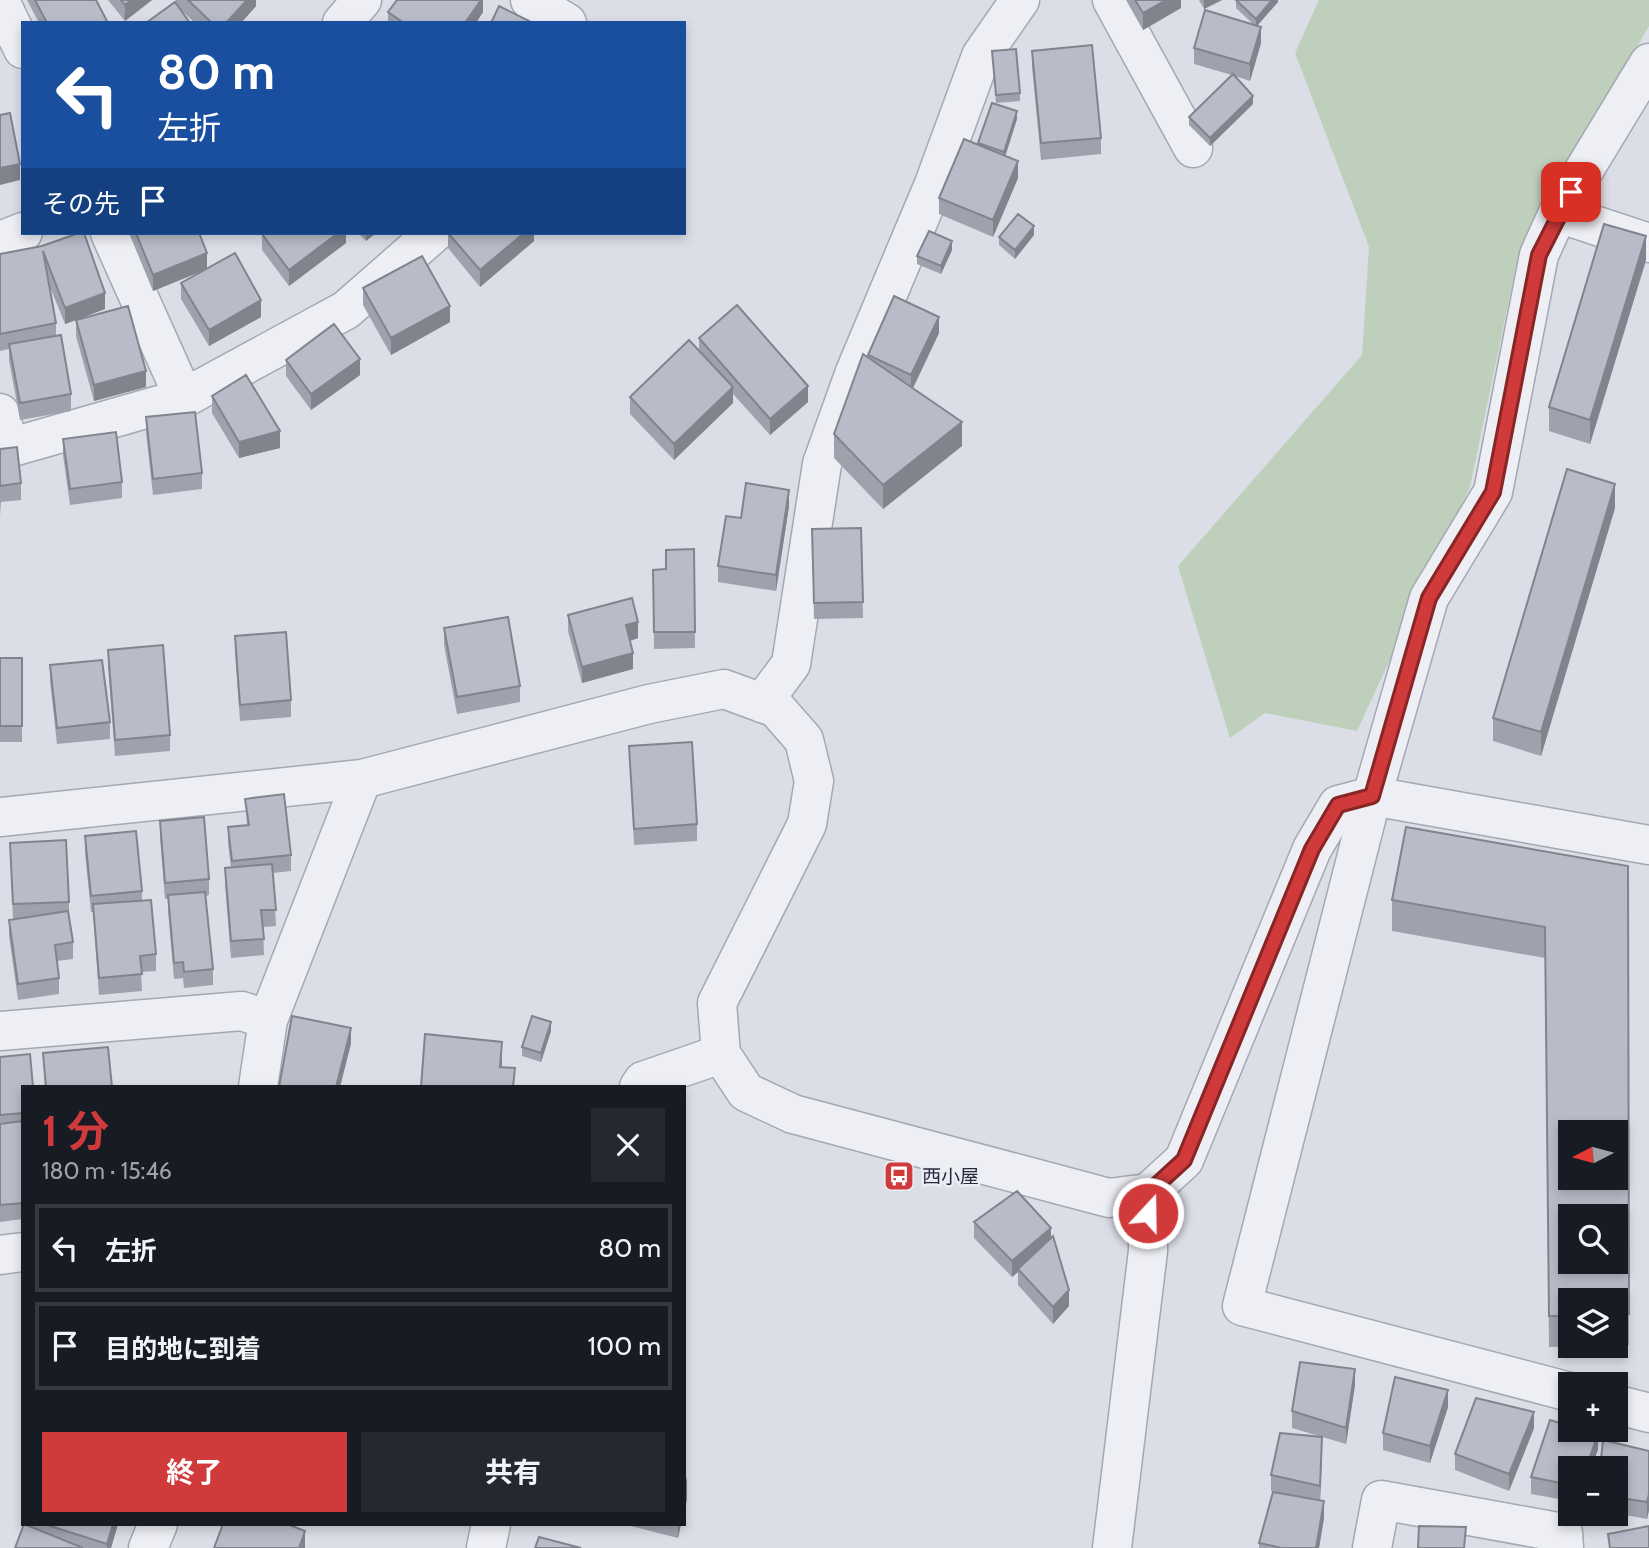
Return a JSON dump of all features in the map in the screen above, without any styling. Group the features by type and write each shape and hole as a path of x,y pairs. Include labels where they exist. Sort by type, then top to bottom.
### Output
{"street":[{"path":"344,21 362,0"},
{"path":"530,0 564,21"},
{"path":"762,703 791,664 822,464 855,372 934,184 981,56 1020,0"},
{"path":"1112,0 1193,148"},
{"path":"0,1 21,45"},
{"path":"1558,1389 1242,1306 1372,796 1429,598 1493,492 1539,255 1558,213 1649,63"},
{"path":"1558,213 1649,243"},
{"path":"0,241 21,233"},
{"path":"111,235 184,398"},
{"path":"0,413 9,448 184,398 346,310 431,235"},
{"path":"0,817 362,779 649,704 724,688 776,708 804,740 814,780 807,824 717,1003 720,1054 746,1092 793,1114 1109,1198 1148,1193 1184,1160 1312,849 1338,805 1372,796 1649,845"},
{"path":"258,1085 268,1020 362,779"},
{"path":"0,1031 242,1011 268,1020"},
{"path":"640,1085 643,1081 720,1054"},
{"path":"1112,1548 1148,1251 1148,1193"},
{"path":"0,1255 21,1252"},
{"path":"1628,1407 1649,1413"},
{"path":"1371,1548 1381,1500 1563,1533 1564,1548"},
{"path":"148,1548 157,1526"},
{"path":"486,1548 491,1526"}],"green space":[{"path":"1319,0 1649,0 1649,26 1519,252 1470,487 1357,731 1265,713 1230,738 1178,566 1362,355 1369,247 1295,53"}],"building":[{"path":"35,0 96,0 107,21 46,21"},
{"path":"188,0 247,0 228,21 210,21"},
{"path":"397,0 481,0 466,21 401,21 388,12"},
{"path":"1135,0 1166,0 1143,13"},
{"path":"1236,0 1272,0 1256,19"},
{"path":"175,2 189,21 149,21"},
{"path":"499,6 529,21 492,21"},
{"path":"1205,10 1261,27 1250,64 1194,48"},
{"path":"1092,45 1101,138 1041,143 1032,51"},
{"path":"1016,49 1020,93 996,95 992,51"},
{"path":"1233,74 1253,96 1210,138 1189,117"},
{"path":"992,103 1017,111 1004,152 978,143"},
{"path":"10,113 20,164 0,168 0,115"},
{"path":"964,139 1018,161 993,220 939,198"},
{"path":"1018,214 1034,226 1015,250 999,237"},
{"path":"1604,224 1646,236 1590,420 1549,407"},
{"path":"929,231 952,241 941,266 917,256"},
{"path":"73,235 85,235 105,293 65,308 43,251 56,323 0,334 0,254 42,246"},
{"path":"137,235 200,235 207,253 153,275"},
{"path":"263,235 335,235 289,270"},
{"path":"450,235 522,235 480,270"},
{"path":"235,253 261,300 209,330 181,283"},
{"path":"422,256 450,306 391,338 363,288"},
{"path":"894,296 939,317 911,375 868,355"},
{"path":"737,305 808,386 770,419 699,338"},
{"path":"128,306 146,371 94,385 76,320"},
{"path":"334,324 360,359 311,394 286,360"},
{"path":"61,335 71,394 20,403 9,344"},
{"path":"689,340 733,387 674,444 630,397"},
{"path":"863,354 962,422 883,485 834,434"},
{"path":"246,375 280,431 239,442 212,396"},
{"path":"195,412 202,473 153,479 146,417"},
{"path":"116,432 122,482 70,489 63,439"},
{"path":"17,447 21,483 0,486 0,449"},
{"path":"1567,469 1615,484 1541,732 1493,718"},
{"path":"746,483 789,490 776,575 718,566 726,516 741,518"},
{"path":"861,528 863,602 814,603 812,529"},
{"path":"694,549 695,632 654,632 653,570 666,569 666,550"},
{"path":"632,598 638,622 626,625 633,653 582,667 568,615"},
{"path":"508,617 520,686 457,697 444,628"},
{"path":"286,632 291,700 240,705 235,636"},
{"path":"163,645 170,735 115,740 108,650"},
{"path":"0,658 22,658 22,726 0,726"},
{"path":"102,660 110,722 57,728 50,665"},
{"path":"692,742 697,824 634,829 629,746"},
{"path":"284,794 291,855 232,861 228,827 249,825 245,799"},
{"path":"204,817 209,879 165,883 160,821"},
{"path":"1406,827 1628,866 1629,1314 1628,1288 1558,1288 1558,1316 1549,1316 1545,927 1392,900"},
{"path":"136,831 142,891 91,896 85,836"},
{"path":"66,840 69,902 13,904 10,843"},
{"path":"272,864 276,910 261,910 264,939 231,941 225,868"},
{"path":"205,892 213,969 184,972 183,962 174,963 168,895"},
{"path":"151,900 156,954 140,956 142,974 99,978 93,904"},
{"path":"68,911 73,942 55,945 59,978 18,984 9,920"},
{"path":"292,1016 351,1028 337,1085 279,1085"},
{"path":"532,1016 551,1022 541,1053 522,1047"},
{"path":"425,1034 502,1042 500,1067 515,1068 513,1085 421,1085"},
{"path":"108,1047 112,1085 46,1085 43,1053"},
{"path":"30,1054 33,1085 21,1085 21,1113 0,1115 0,1057"},
{"path":"21,1121 21,1203 0,1205 0,1124"},
{"path":"1017,1191 1051,1228 1012,1261 974,1222"},
{"path":"1053,1236 1069,1290 1053,1307 1018,1269"},
{"path":"1300,1362 1355,1369 1346,1428 1292,1411"},
{"path":"1395,1377 1448,1390 1430,1446 1383,1433"},
{"path":"1476,1398 1534,1412 1509,1474 1455,1454"},
{"path":"1550,1420 1558,1422 1558,1442 1595,1442 1590,1456 1558,1456 1558,1483 1531,1477"},
{"path":"1280,1433 1322,1437 1320,1486 1271,1475"},
{"path":"1603,1442 1649,1451 1647,1502 1628,1499 1628,1456 1601,1456"},
{"path":"1273,1492 1324,1501 1316,1548 1282,1548 1259,1543"},
{"path":"23,1526 29,1526 83,1548 15,1548"},
{"path":"50,1526 112,1526 107,1544"},
{"path":"222,1526 292,1526 305,1531 299,1548 214,1548"},
{"path":"1419,1526 1466,1527 1464,1548 1418,1548"},
{"path":"1649,1526 1649,1548 1610,1548 1608,1534"},
{"path":"539,1537 581,1548 535,1548"}],"place":[{"name":"西小屋","path":"899,1176"}],"route":[{"path":"1148,1213 1148,1193 1184,1160 1312,849 1338,805 1372,796 1429,598 1493,492 1539,255 1571,192"}]}
